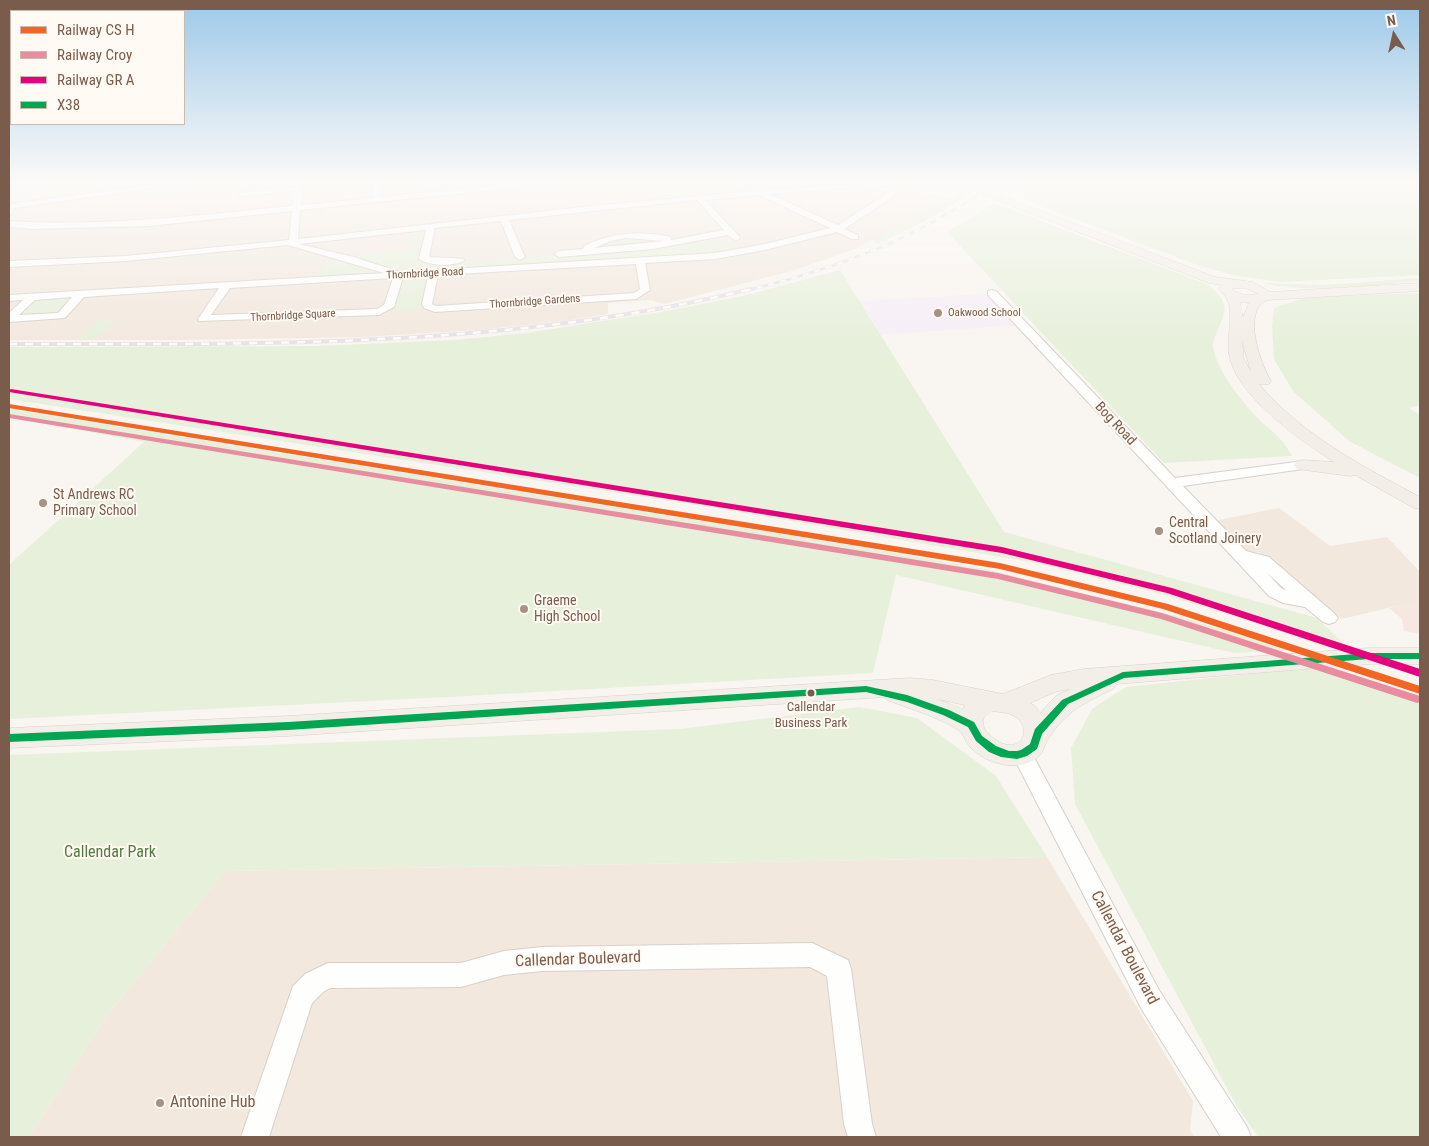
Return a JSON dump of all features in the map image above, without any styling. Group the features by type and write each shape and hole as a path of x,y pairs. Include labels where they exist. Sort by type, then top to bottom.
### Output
{"main road":[{"path":"1099,236 1213,280 1230,289 1249,285 1262,295"},
{"path":"1420,286 1345,292 1262,295 1254,303 1248,330 1252,360 1271,392 1289,410 1332,444 1381,474 1420,493"},
{"path":"1230,289 1236,314 1234,328 1237,358 1256,391 1275,410 1318,446 1367,476 1420,504"},
{"path":"1303,465 1316,459 1319,453 1318,446"},
{"path":"1303,465 1331,466 1367,476"},
{"path":"1123,675 1065,702 1038,732 1034,746 1022,754 1003,754 985,746 973,733 971,717 974,710 981,705 998,703 1051,684 1084,678 1369,656 1420,656"},
{"path":"9,738 308,724 910,687 932,689 998,703 1024,711 1038,732"},
{"path":"866,689 890,693 928,705 971,725"}],"street":[{"path":"289,242 290,236"},
{"path":"9,264 116,260 338,236"},
{"path":"429,236 424,259 443,262 472,260"},
{"path":"512,236 520,257"},
{"path":"546,255 682,242 708,236"},
{"path":"734,236 748,251"},
{"name":"Thornbridge Road","path":"9,298 715,256 748,251 807,236"},
{"path":"289,242 297,247 351,259 399,275"},
{"name":"Thornbridge Gardens","path":"434,273 427,304 435,309 636,296 645,290 640,261"},
{"name":"Thornbridge Square","path":"227,285 204,319 379,312 389,307 399,275"},
{"name":"Bog Road","path":"992,292 1239,556 1263,561 1329,618"},
{"path":"33,296 9,319 61,316 82,293"},
{"path":"1170,483 1303,465"},
{"name":"Callendar Boulevard","path":"1022,754 1150,999 1238,1137"},
{"name":"Callendar Boulevard","path":"255,1137 302,995 314,983 328,976 460,975 504,963 542,959 812,955 839,969 858,1124 862,1137"}],"shaded area":[{"path":"9,236 879,236 855,249 792,271 664,304 651,300 608,303 608,314 564,321 478,330 363,337 9,340"},
{"name":"Oakwood School","path":"988,291 1018,325 881,335 860,301 981,294"},
{"path":"1279,508 1330,546 1387,537 1420,572 1420,605 1400,605 1342,619 1259,552 1247,553 1214,521"},
{"path":"1400,605 1420,605 1420,634 1404,631 1402,619 1389,608"},
{"path":"1047,857 1193,1101 1190,1130 1194,1137 29,1137 105,1018 225,871"}],"green space":[{"path":"409,236 422,236 415,256 417,260 432,264 627,251 715,239 728,240 735,244 731,249 696,256 412,272 404,272 351,256 411,249"},
{"path":"641,236 663,241 596,248 610,239"},
{"path":"877,236 893,236 877,244 872,239"},
{"path":"951,236 1083,236 1207,284 1221,297 1224,303 1224,314 1213,345 1219,365 1239,397 1278,436 1292,456 1164,463"},
{"path":"1121,236 1420,236 1420,275 1281,282 1237,276 1200,266"},
{"path":"329,257 377,271 379,272 317,277"},
{"path":"840,270 1004,532 1317,618 1347,647 1328,648 1161,594 1036,563 715,508 9,399 9,347 319,346 455,340 526,333 661,312 751,294"},
{"path":"420,277 429,282 422,310 394,311 402,283"},
{"path":"1420,278 1420,281 1341,288 1300,288 1264,283 1324,285"},
{"path":"1420,293 1420,405 1409,408 1420,415 1420,478 1349,441 1293,391 1274,359 1272,327 1274,308 1306,297"},
{"path":"72,298 62,311 55,314 21,316 17,314 24,308 42,299"},
{"path":"98,320 115,321 96,339 77,339 76,335 85,334"},
{"name":"Graeme High School","path":"9,409 861,547 985,569 1188,619 1290,650 1234,653 896,575 873,673 9,719 9,565 144,442 9,417"},
{"path":"1315,667 1420,698 1420,1137 1258,1137 1235,1103 1075,804 1071,748 1092,709 1126,687"},
{"name":"Callendar Park","path":"859,707 917,718 996,776 1047,857 225,871 105,1018 29,1137 9,1137 9,755 679,729"}],"railway":[{"path":"745,291 828,267 905,236"},
{"path":"9,344 289,342 475,333 567,323 660,309 751,289"}],"transit line":[{"path":"11,391 1002,550 1169,590 1420,673"},
{"path":"9,406 1000,566 1165,606 1420,690"},
{"name":"X38","path":"9,738 288,726 866,689 907,699 946,713 971,725 979,739 993,749 1001,753 1017,755 1024,753 1034,746 1038,732 1065,702 1123,675 1369,656 1420,656"}],"rail line":[{"name":"Croy","path":"9,416 998,576 1162,616 1417,699"}],"place":[{"name":"Oakwood School","path":"938,313"},
{"name":"St Andrews RC Primary School","path":"43,503"},
{"name":"Central Scotland Joinery","path":"1159,531"},
{"name":"Graeme High School","path":"524,609"},
{"name":"Callendar Business Park","path":"811,693"},
{"name":"Antonine Hub","path":"160,1103"}]}
